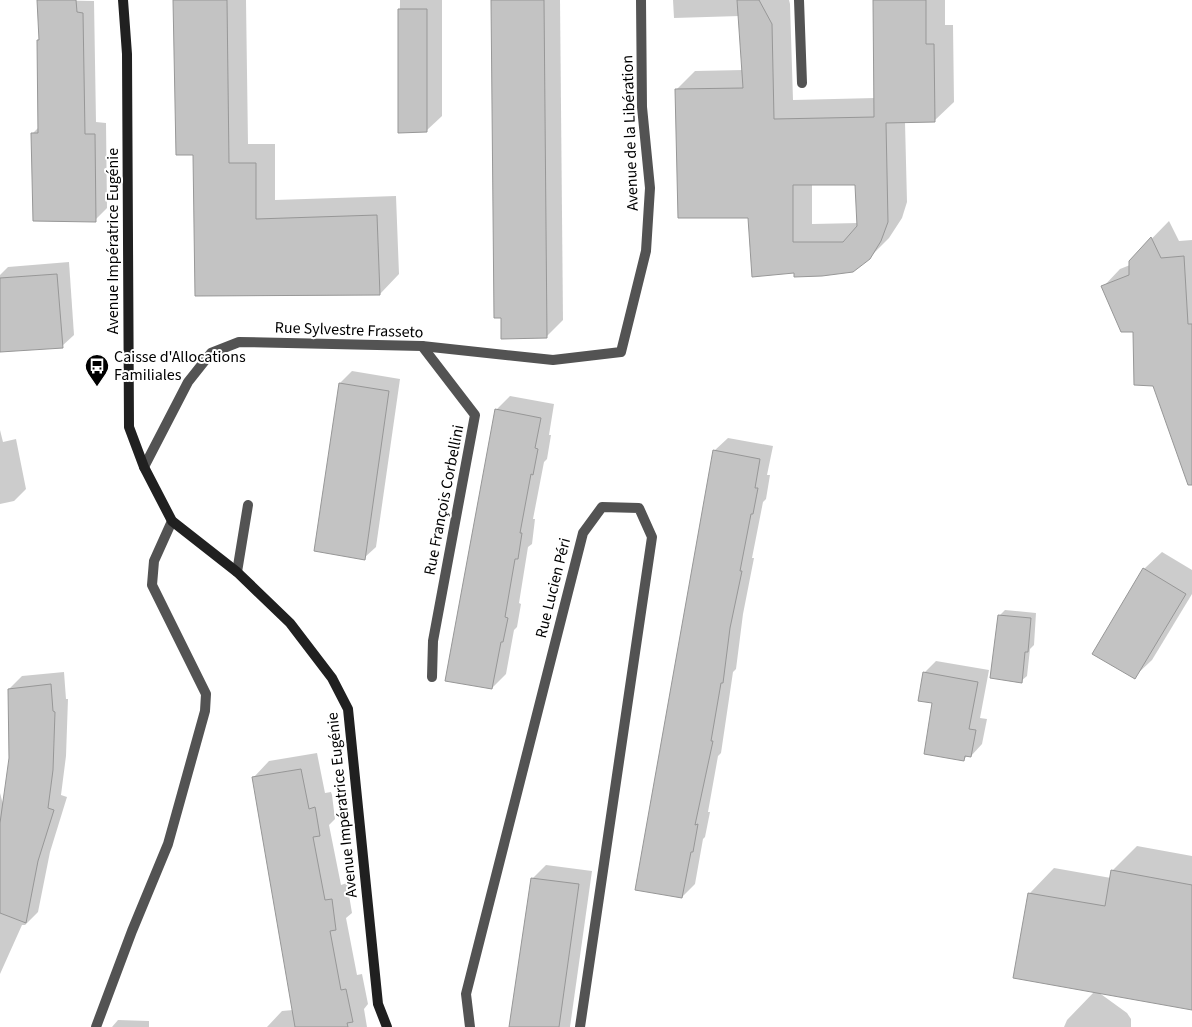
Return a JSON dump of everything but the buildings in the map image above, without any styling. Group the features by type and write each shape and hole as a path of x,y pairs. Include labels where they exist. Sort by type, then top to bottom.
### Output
{"main road":[{"name":"Avenue Impératrice Eugénie","path":"123,0 127,54 129,427 144,467 172,521 237,572 290,623 332,678 348,709 378,1004 386,1027"}],"street":[{"name":"Avenue de la Libération","path":"621,352 646,251 650,188 642,107 641,0"},
{"path":"799,0 802,83"},
{"name":"Rue Sylvestre Frasseto","path":"144,467 188,382 211,353 238,342 422,346 553,360 621,352"},
{"name":"Rue François Corbellini","path":"422,346 475,415 433,641 432,677"},
{"path":"237,572 248,505"},
{"name":"Rue Lucien Péri","path":"470,1027 466,994 583,533 602,507 639,508 652,537 580,1027"},
{"path":"96,1027 132,931 168,844 205,711 206,694 152,585 154,560 172,521"}],"place":[{"name":"Caisse d'Allocations Familiales","path":"97,387"}]}
